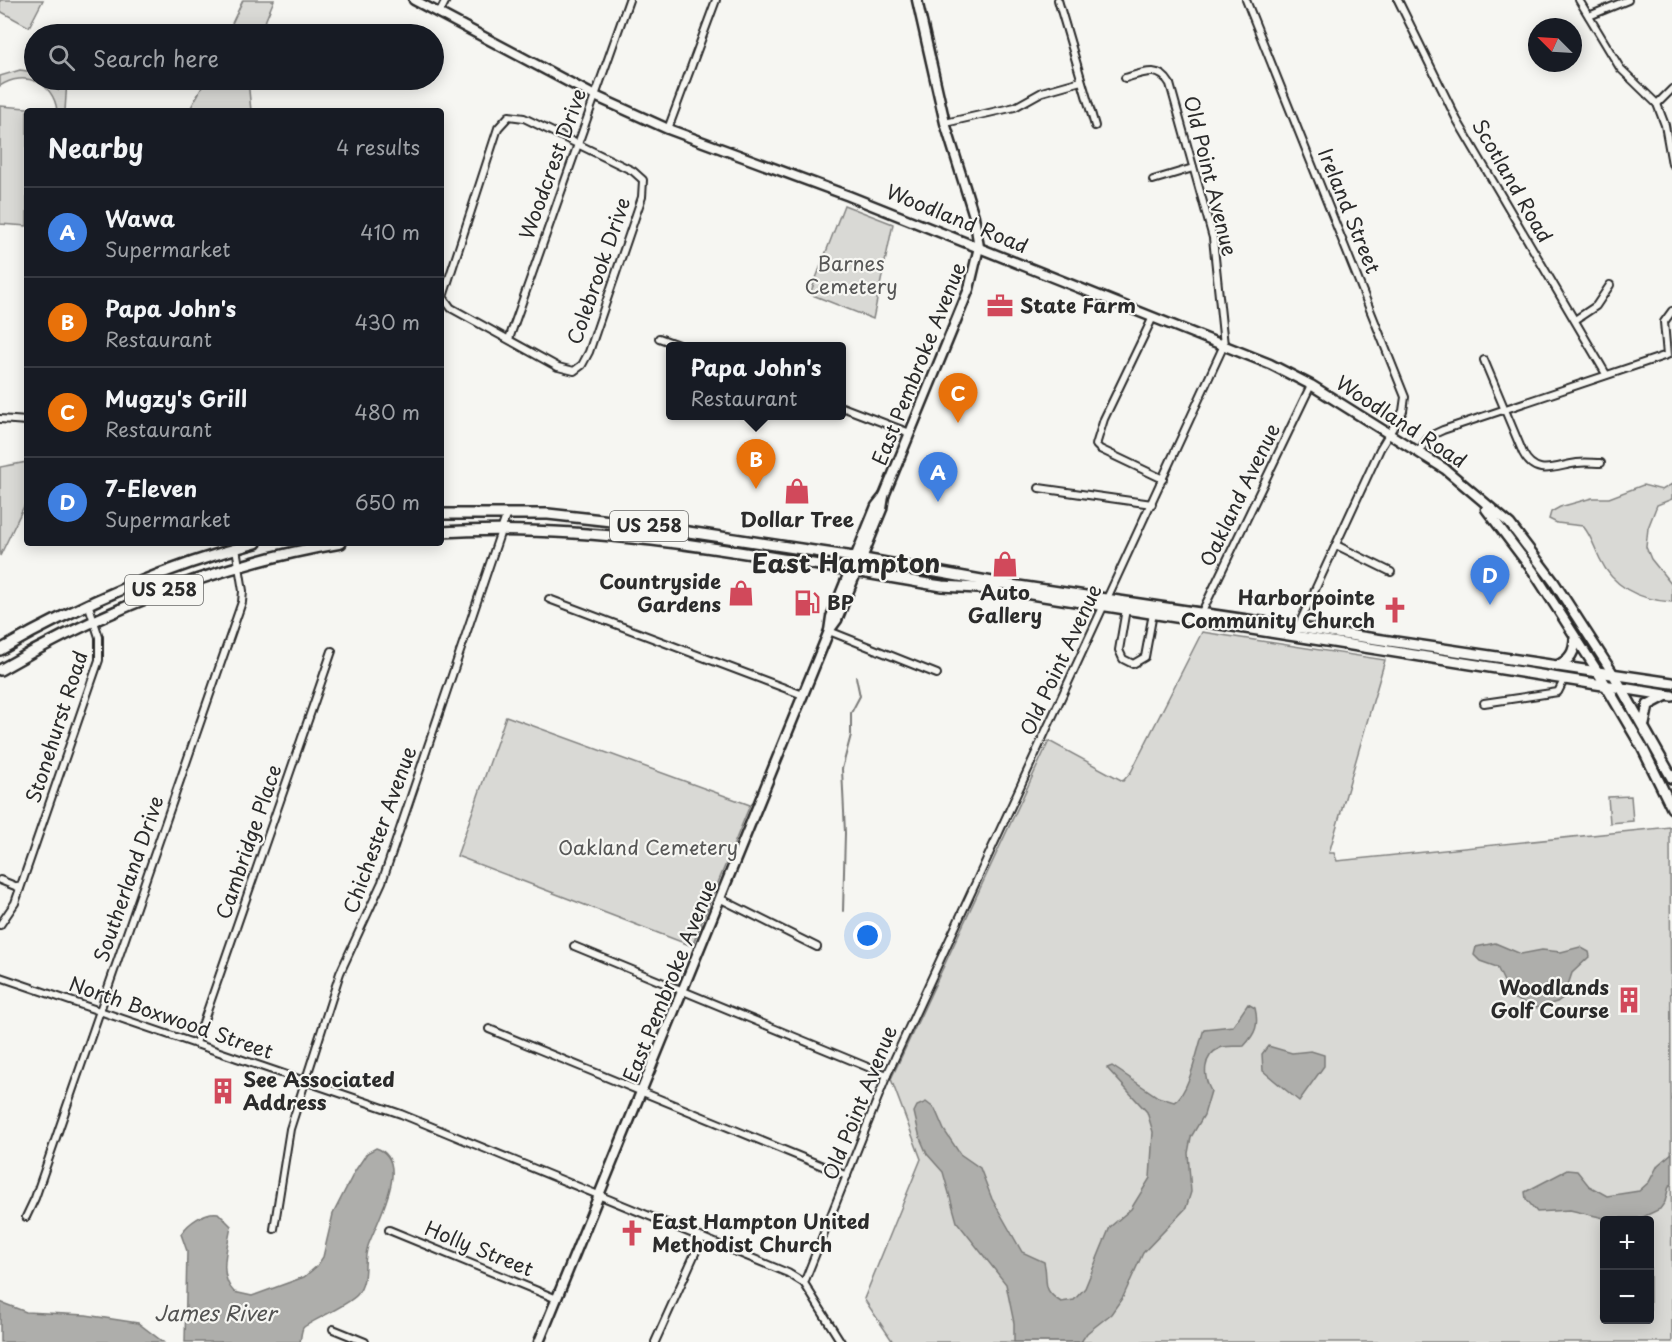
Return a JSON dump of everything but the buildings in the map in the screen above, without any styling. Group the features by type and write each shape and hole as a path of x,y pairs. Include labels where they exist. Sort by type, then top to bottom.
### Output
{"main road":[{"name":"Woodland Road","path":"414,0 595,96 668,129 849,196 1224,345 1311,385 1389,433 1445,469 1510,524 1543,566 1614,675 1644,724 1672,778"},
{"name":"East Pembroke Avenue","path":"539,1342 803,695 830,631 837,620 876,506 884,496 972,279 979,247 974,216 945,123 917,0"},
{"name":"Woodland Road","path":"1474,494 1533,571 1598,672 1642,747 1672,808"},
{"name":"US 258","path":"444,514 507,513 604,519 858,558 1106,603 1126,609 1200,617"},
{"name":"US 258","path":"444,532 501,530 653,541 853,571 1200,617 1608,688 1669,696"},
{"name":"US 258","path":"0,650 88,603 189,562 244,546"},
{"name":"US 258","path":"0,670 93,620 187,581 328,546"},
{"path":"1533,571 1543,566"},
{"name":"US 258","path":"1296,632 1672,683"},
{"path":"1557,666 1573,653 1575,638"},
{"path":"1644,724 1648,705 1669,696"}],"street":[{"path":"440,14 446,0"},
{"name":"Woodcrest Drive","path":"509,339 576,144 629,0"},
{"path":"668,129 716,0"},
{"path":"1058,0 1095,126"},
{"name":"Ireland Street","path":"1246,0 1402,384 1404,406 1389,433 1296,632"},
{"name":"Scotland Road","path":"1398,0 1457,120 1606,374"},
{"path":"1579,0 1620,68 1657,104 1665,124 1672,164"},
{"path":"1589,16 1628,0"},
{"name":"Old Point Avenue","path":"804,1283 887,1075 1224,345 1213,238 1167,78 1155,71 1125,78"},
{"path":"945,123 1015,107 1038,94 1081,81"},
{"path":"1657,104 1672,89"},
{"path":"509,339 451,308 444,300 444,288 498,128 509,116 524,118 576,144"},
{"name":"Colebrook Drive","path":"509,339 564,370 579,369 589,352 642,197 643,180 633,171 576,144"},
{"path":"1153,180 1193,168"},
{"path":"1575,320 1596,306 1610,285"},
{"path":"1418,452 1436,433 1667,355 1664,322 1672,311"},
{"path":"1153,317 1104,419 1096,445 1163,479"},
{"path":"659,338 670,342"},
{"path":"1484,360 1526,459 1535,467 1546,470 1579,463 1601,463"},
{"name":"Oakland Avenue","path":"1200,617 1311,385"},
{"path":"846,409 910,433"},
{"path":"0,419 24,421"},
{"path":"1040,488 1152,504"},
{"name":"Chichester Avenue","path":"274,1229 288,1137 340,973 382,882 507,513"},
{"path":"1336,545 1391,572"},
{"name":"Southerland Drive","path":"26,1217 35,1198 101,1011 242,602 240,566 236,548"},
{"path":"549,599 803,695"},
{"name":"Stonehurst Road","path":"0,925 13,908 99,660 100,646 88,603"},
{"path":"1126,609 1119,650 1123,659 1133,664 1144,657 1153,613"},
{"path":"830,631 937,674"},
{"name":"Cambridge Place","path":"196,1043 333,651"},
{"path":"1484,703 1558,692 1561,691 1564,680"},
{"path":"0,880 20,888"},
{"path":"721,900 817,947"},
{"path":"574,946 887,1075"},
{"name":"North Boxwood Street","path":"0,977 401,1114 788,1273 804,1283"},
{"path":"489,1029 848,1176"},
{"name":"Holly Street","path":"389,1230 557,1299"},
{"path":"655,1342 702,1238"},
{"path":"804,1283 841,1342"},
{"path":"333,1329 365,1342"}],"green space":[{"path":"0,0 43,0 31,24 24,24 0,11"},
{"path":"243,0 274,0 264,24 232,24"},
{"path":"24,71 24,79 9,81 0,86 0,76"},
{"path":"47,90 66,90 65,108 56,108"},
{"path":"201,90 249,90 251,108 191,108"},
{"path":"0,106 27,108 24,108 24,226 0,224"},
{"name":"Barnes Cemetery","path":"844,205 893,224 873,319 810,294"},
{"path":"24,463 24,506 0,556 0,467"},
{"path":"1672,484 1672,499 1657,505 1648,528 1646,547 1651,559 1672,585 1672,602 1650,599 1621,585 1606,569 1583,526 1557,523 1549,519 1551,512 1560,507 1592,498 1609,498 1643,485 1662,490"},
{"path":"1202,632 1385,660 1329,853 1334,853 1337,861 1670,827 1672,1342 893,1342 864,1299 921,1159 891,1079 1049,741 1123,781 1131,772"},
{"name":"Oakland Cemetery","path":"506,716 750,805 692,946 457,856"},
{"path":"1631,796 1633,821 1610,823 1608,797"}],"water":[{"path":"1495,943 1521,954 1542,950 1561,952 1580,947 1589,952 1590,956 1572,973 1564,997 1557,1002 1536,1008 1512,998 1497,967 1480,961 1474,955 1476,947"},
{"path":"1248,1004 1255,1008 1256,1014 1256,1024 1251,1037 1244,1046 1220,1048 1207,1061 1206,1080 1211,1091 1204,1115 1191,1137 1188,1153 1191,1192 1186,1208 1143,1253 1123,1297 1111,1314 1087,1333 1081,1342 1014,1342 1014,1323 1006,1284 957,1222 943,1172 927,1154 920,1138 914,1112 917,1106 926,1102 935,1109 944,1130 960,1154 980,1168 992,1199 1022,1252 1044,1262 1046,1285 1050,1293 1061,1302 1074,1300 1085,1288 1110,1227 1131,1209 1150,1178 1153,1132 1147,1112 1107,1068 1112,1066 1158,1097 1174,1102 1189,1080 1204,1029 1233,1026"},
{"path":"1268,1046 1292,1053 1311,1051 1324,1055 1324,1066 1299,1101 1263,1071 1262,1054"},
{"name":"James River","path":"376,1148 387,1155 392,1178 384,1208 368,1246 363,1283 357,1295 305,1326 300,1342 185,1342 187,1251 181,1234 188,1226 202,1216 218,1213 231,1226 225,1269 229,1285 234,1292 252,1296 304,1277 317,1266 323,1257 333,1214 355,1171 367,1153"},
{"path":"1672,1153 1672,1184 1669,1186 1665,1202 1660,1209 1645,1216 1600,1217 1570,1210 1537,1212 1526,1199 1525,1192 1567,1170 1577,1171 1589,1186 1607,1196 1639,1191 1649,1182 1658,1165"},
{"name":"James River","path":"0,1302 26,1312 86,1315 138,1323 163,1342 0,1342"}],"waterway":[{"path":"843,911 845,833 842,769 851,735 851,713 860,696 856,677"}],"place":[{"name":"State Farm","path":"1000,306"},
{"name":"Mugzy's Grill","path":"958,423"},
{"name":"Papa John's","path":"756,489"},
{"name":"Dollar Tree","path":"797,491"},
{"name":"Wawa","path":"938,502"},
{"name":"Auto Gallery","path":"1005,564"},
{"name":"Countryside Gardens","path":"741,593"},
{"name":"BP","path":"807,603"},
{"name":"7-Eleven","path":"1490,605"},
{"name":"Harborpointe Community Church","path":"1395,610"},
{"name":"Woodlands Golf Course","path":"1629,1000"},
{"name":"See Associated Address","path":"223,1091"},
{"name":"East Hampton United Methodist Church","path":"632,1233"}],"district":[{"name":"East Hampton","path":"846,564"}]}
